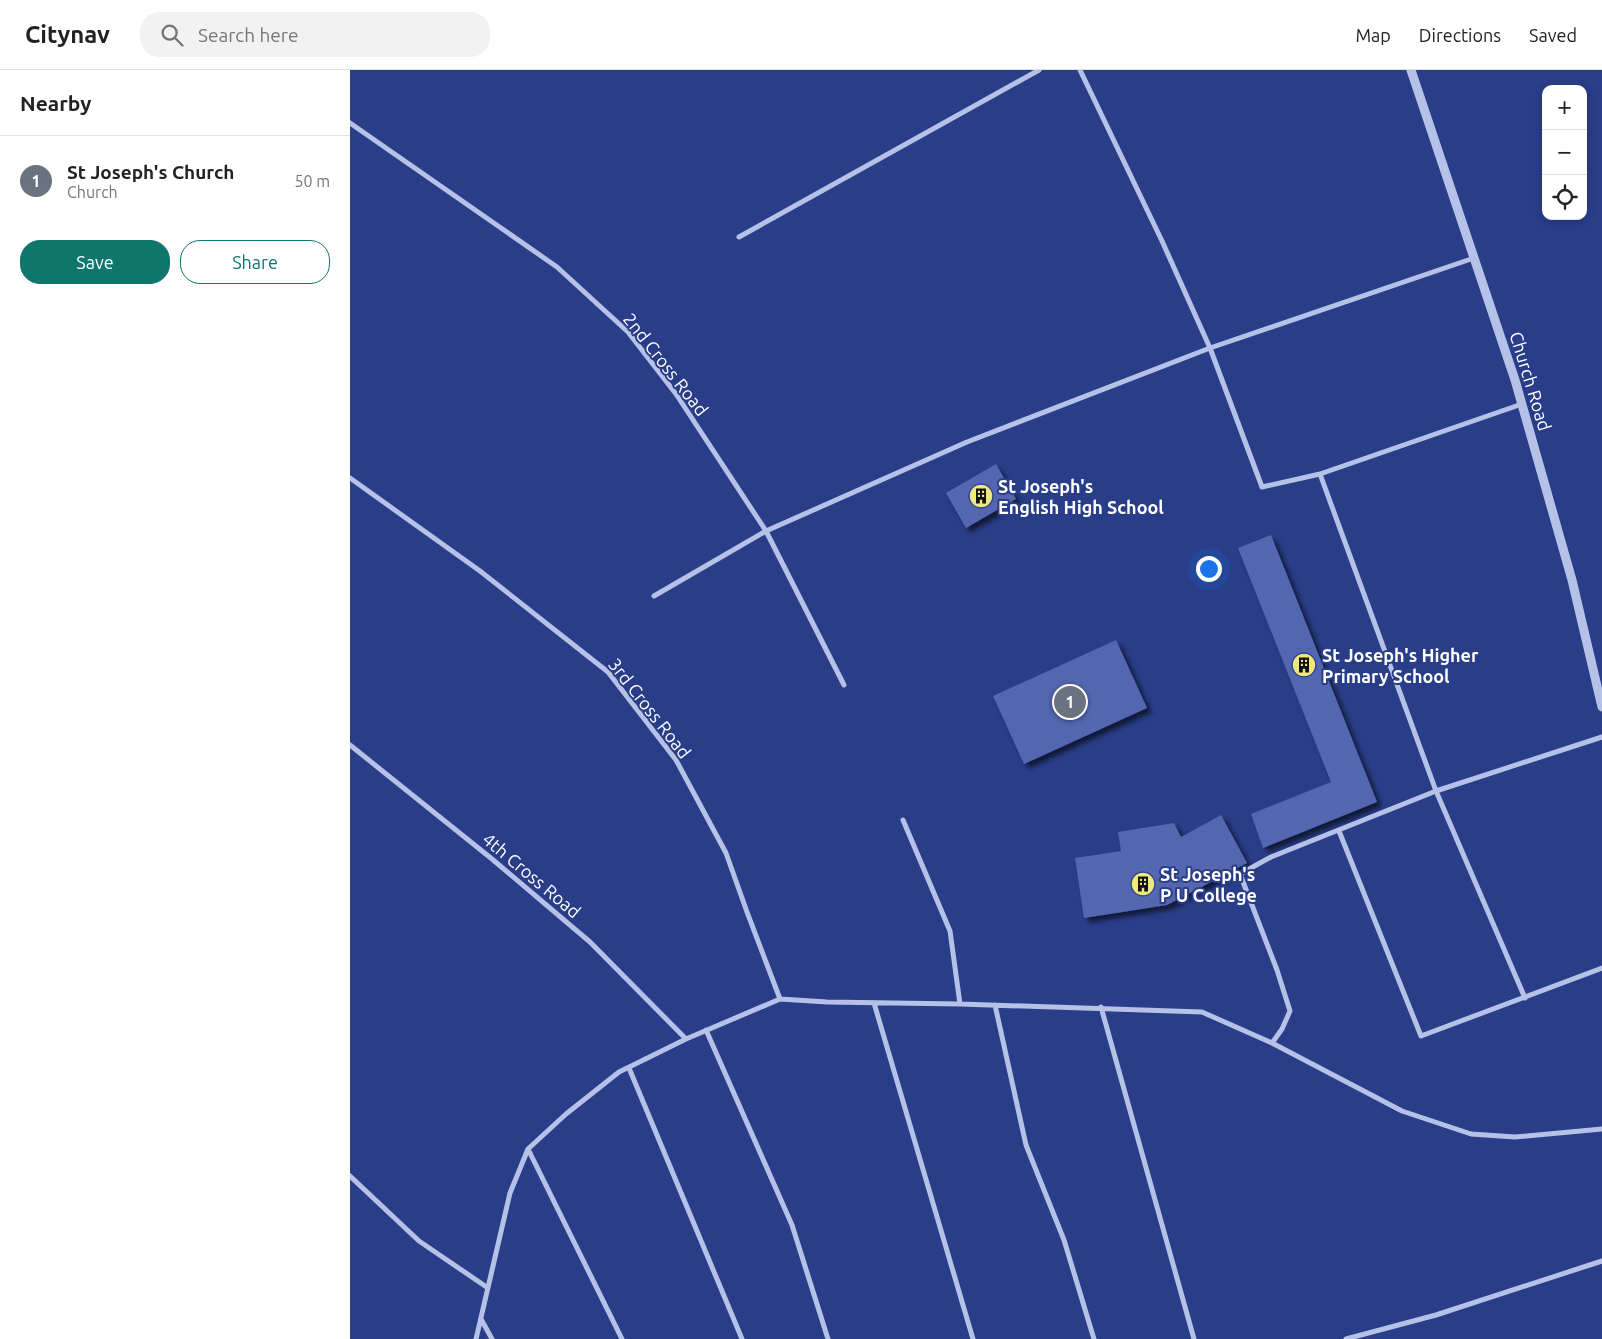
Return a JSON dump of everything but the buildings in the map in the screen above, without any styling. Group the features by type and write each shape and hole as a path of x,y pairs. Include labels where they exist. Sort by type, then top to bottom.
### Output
{"street":[{"path":"738,237 1039,70"},
{"path":"1080,70 1162,241 1210,348 1262,487 1320,474 1522,404"},
{"name":"Church Road","path":"1411,70 1515,380 1572,580 1602,706"},
{"name":"2nd Cross Road","path":"350,123 557,267 628,332 676,394 766,531 844,685"},
{"path":"654,596 766,531 966,442 1210,348 1474,258"},
{"path":"1320,474 1436,791 1525,998"},
{"name":"3rd Cross Road","path":"350,478 480,571 608,672 676,760 726,853 780,998"},
{"path":"1272,1043 1282,1029 1290,1011 1277,970 1240,874 1271,858 1436,791 1602,737"},
{"name":"4th Cross Road","path":"350,745 492,859 590,942 686,1039"},
{"path":"903,820 950,932 960,1004"},
{"path":"1339,830 1421,1036 1602,968"},
{"path":"476,1339 510,1193 528,1149 566,1114 619,1072 686,1039 780,998 826,1002 960,1004 1202,1012 1272,1043 1402,1111 1471,1134 1515,1137 1602,1129"},
{"path":"874,1003 973,1339"},
{"path":"995,1005 1026,1145 1064,1240 1094,1339"},
{"path":"1100,1008 1194,1339"},
{"path":"706,1030 792,1225 828,1339"},
{"path":"629,1068 742,1339"},
{"path":"528,1149 622,1339"},
{"path":"350,1176 419,1241 488,1288"},
{"path":"1346,1339 1436,1315 1602,1261"},
{"path":"481,1318 492,1339"}],"place":[{"name":"St Joseph's English High School","path":"981,496"},
{"name":"St Joseph's Higher Primary School","path":"1304,665"},
{"name":"St Joseph's Church","path":"1070,702"},
{"name":"St Joseph's P U College","path":"1143,884"}]}
